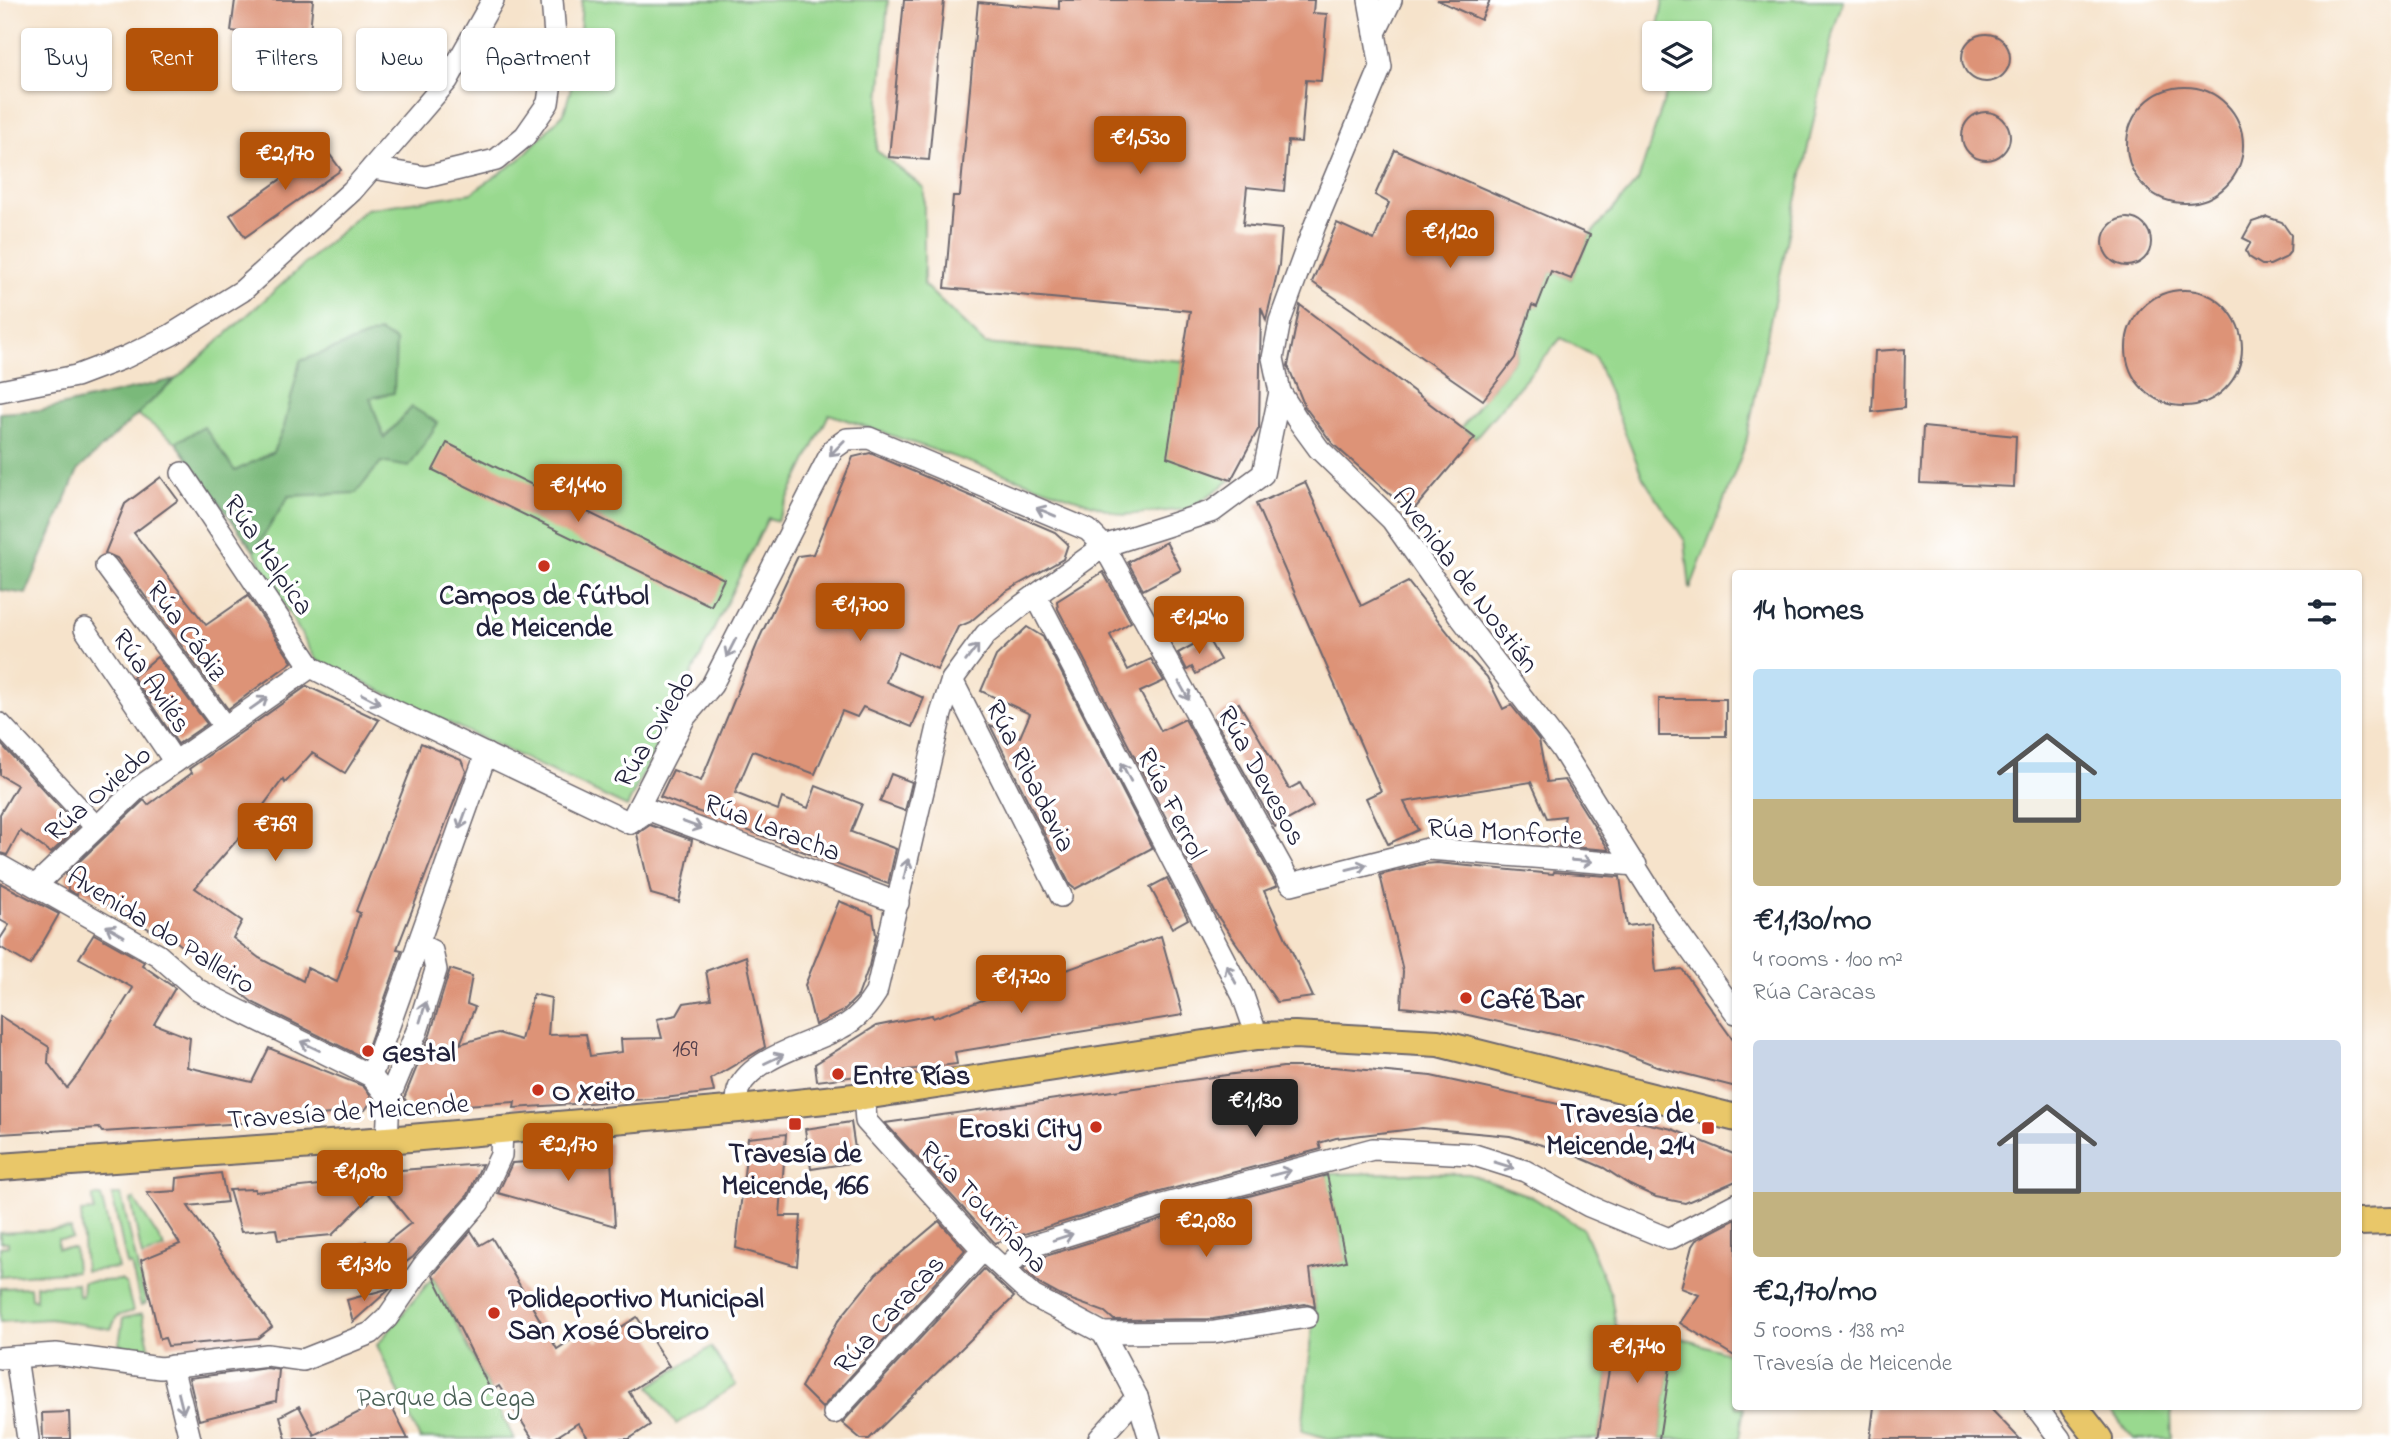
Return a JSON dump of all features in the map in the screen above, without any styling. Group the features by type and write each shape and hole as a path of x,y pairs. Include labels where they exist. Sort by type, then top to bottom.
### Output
{"main road":[{"name":"Travesía de Meicende","path":"0,1167 387,1140 739,1110 864,1096 1257,1036 1295,1035 1438,1043 1732,1117"},
{"path":"2362,1222 2391,1221"},
{"path":"2076,1410 2096,1435"},
{"path":"2084,1410 2096,1435"}],"street":[{"path":"0,391 76,376 126,357 171,335 242,291 352,191 372,169 447,81 493,0"},
{"path":"372,169 426,177 496,160 526,136 548,103 556,47 552,0"},
{"name":"Avenida de Nostián","path":"1369,0 1381,67 1315,225 1280,321 1273,358 1280,391 1319,449 1392,520 1561,748 1667,917 1732,1007"},
{"path":"1375,33 1391,0"},
{"path":"739,1110 737,1091 746,1077 762,1064 847,1024 866,1009 876,993 941,714 952,680 986,634 1104,546 1213,511 1263,474 1280,391"},
{"name":"Rúa Oviedo","path":"36,884 138,788 311,667 391,709 630,823 685,717 712,685 833,449 847,439 869,438 1088,530 1104,546"},
{"name":"Rúa Malpica","path":"182,473 311,667"},
{"name":"Rúa Devesos","path":"1104,546 1291,884"},
{"name":"Rúa Cádiz","path":"106,566 225,727"},
{"name":"Rúa Ferrol","path":"1036,596 1243,996 1257,1036"},
{"name":"Rúa Avilés","path":"85,629 175,762"},
{"name":"Rúa Ribadavia","path":"952,680 1061,896"},
{"path":"0,724 96,827"},
{"path":"389,1098 371,1076 486,754"},
{"name":"Rúa Laracha","path":"630,823 649,810 898,904"},
{"name":"Rúa Monforte","path":"1291,884 1428,849 1636,865"},
{"name":"Avenida do Palleiro","path":"0,866 158,955 198,990 371,1076"},
{"path":"387,1140 389,1098 417,1031 436,970 432,951 418,944"},
{"name":"Rúa Touriñana","path":"864,1096 866,1121 983,1250 1033,1296 1103,1333"},
{"path":"28,1439 8,1358 56,1354 160,1368 267,1355 303,1360 370,1332 387,1318 423,1266 479,1202 501,1155 502,1130"},
{"path":"1005,1269 1026,1248 1163,1205 1373,1149 1471,1154 1525,1171 1589,1206 1669,1238 1732,1206"},
{"name":"Rúa Caracas","path":"834,1413 983,1250"},
{"path":"1150,1439 1137,1398 1103,1333 1214,1332 1307,1317"},
{"path":"172,1366 190,1439"},
{"path":"1099,1439 1137,1398"},
{"path":"2038,1410 2060,1439"}],"green space":[{"path":"582,0 888,0 876,150 924,188 924,285 985,344 1182,361 1231,480 1189,509 1123,515 829,414 777,521 768,518 627,807 316,660 254,551 176,442 137,414 366,209 471,193 520,159 564,113 570,91 615,91 615,28 580,28"},
{"path":"1663,0 1843,0 1833,32 1746,443 1690,589 1685,541 1643,478 1595,357 1561,338 1475,438 1461,428 1515,358 1532,305 1537,306 1551,271 1571,279 1590,235 1638,181 1667,91 1712,91 1712,21 1659,21"},
{"path":"379,332 396,341 394,393 370,398 384,438 412,407 438,423 409,467 381,462 356,493 289,496 254,551 176,442 204,427 235,471 273,452 284,427 300,361"},
{"path":"175,379 78,470 26,594 0,590 0,413 43,410"},
{"path":"1326,1174 1469,1174 1532,1197 1583,1229 1611,1295 1616,1326 1598,1439 1331,1439 1302,1431 1315,1308 1310,1269 1346,1260"},
{"path":"112,1195 121,1195 146,1303 141,1306 131,1264 127,1265"},
{"path":"93,1196 101,1196 118,1268 85,1271 81,1212 94,1211"},
{"path":"134,1199 165,1248 142,1257 131,1200"},
{"path":"71,1229 72,1239 58,1239 58,1248 74,1248 76,1271 0,1277 0,1247 8,1246 8,1242 0,1242 0,1233"},
{"name":"Parque da Cega","path":"433,1277 514,1439 420,1439 377,1345"},
{"path":"121,1280 126,1284 133,1311 117,1316 111,1329 50,1319 0,1322 0,1288 30,1287 31,1298 36,1300 36,1285 77,1283 78,1296 82,1296 83,1282"},
{"path":"142,1314 150,1351 119,1345 123,1318"},
{"path":"1675,1336 1732,1355 1732,1410 1744,1410 1739,1439 1659,1439"},
{"path":"711,1347 736,1385 676,1424 650,1386"},
{"path":"2110,1410 2171,1410 2172,1439 2134,1439"}],"building":[{"path":"235,0 313,0 310,28 232,28 231,31"},
{"path":"904,0 944,0 929,160 889,157"},
{"path":"1059,0 1314,0 1313,13 1327,14 1321,81 1306,80 1301,142 1288,141 1284,191 1247,187 1243,225 1282,229 1279,265 1266,320 1261,307 1259,428 1231,480 1167,457 1190,311 945,288 953,196 960,196 978,2 1059,9"},
{"path":"1437,0 1490,0 1481,20"},
{"path":"1986,34 2003,41 2010,58 2003,75 1986,82 1969,75 1962,58 1969,41"},
{"path":"2185,87 2207,91 2226,104 2239,123 2243,145 2239,167 2226,186 2207,199 2185,203 2163,199 2144,186 2131,167 2127,145 2131,123 2144,104 2163,91"},
{"path":"1986,112 2003,119 2010,136 2003,153 1986,160 1969,153 1962,136 1969,119"},
{"path":"325,148 341,170 245,237 230,215"},
{"path":"1395,150 1590,235 1571,279 1551,271 1537,307 1532,305 1515,358 1483,400 1312,282 1337,223 1374,240 1389,203 1375,195"},
{"path":"2267,217 2282,222 2291,235 2290,252 2285,258 2270,265 2262,265 2249,257 2246,251 2251,242 2243,238 2252,222"},
{"path":"2127,218 2144,225 2151,242 2144,259 2127,266 2110,259 2103,242 2110,225"},
{"path":"2184,290 2206,294 2225,307 2238,326 2242,348 2238,370 2225,389 2206,402 2184,406 2162,402 2143,389 2130,370 2126,348 2130,326 2143,307 2162,294"},
{"path":"1300,305 1475,438 1411,513 1333,444 1305,407 1288,366"},
{"path":"1905,349 1904,408 1872,412 1875,351"},
{"path":"1923,427 2016,436 2014,487 1920,483"},
{"path":"447,443 724,579 711,606 433,470"},
{"path":"870,453 1055,532 1068,544 1063,559 1005,592 970,622 958,627 937,670 898,652 886,682 924,698 912,727 863,707 857,717 842,711 815,774 753,751 735,793 778,810 782,798 808,808 816,786 862,804 851,832 896,849 888,884 660,797 673,770 701,781 760,637 798,556 813,554 853,457"},
{"path":"161,477 178,500 134,533 206,625 248,596 292,662 228,709 117,558 105,553 125,504"},
{"path":"1305,482 1361,606 1408,582 1487,677 1503,709 1511,705 1539,740 1547,782 1565,780 1609,850 1559,846 1565,816 1547,818 1531,782 1404,802 1418,830 1388,844 1366,798 1381,791 1256,504"},
{"path":"1166,542 1181,570 1143,590 1128,562"},
{"path":"1103,572 1131,622 1110,635 1128,670 1151,659 1164,681 1140,692 1161,731 1185,719 1277,886 1264,891 1313,997 1277,1002 1214,911 1058,609 1057,601"},
{"path":"1027,627 1043,637 1152,848 1075,889 1070,885 990,725 1020,737 1030,714 981,691 996,656"},
{"path":"1207,637 1220,660 1196,674 1192,667 1187,670 1178,653"},
{"path":"157,657 207,724 178,744 133,677"},
{"path":"307,686 379,720 345,773 312,753 285,783 283,779 244,832 195,888 242,921 233,938 259,958 303,981 307,968 337,982 360,913 356,911 421,743 461,760 466,771 397,949 402,950 364,1058 252,1002 162,930 158,934 78,889 77,895 68,890 66,874 144,800 148,805 192,773 189,769"},
{"path":"1659,699 1726,699 1726,736 1659,736"},
{"path":"1239,703 1289,789 1300,783 1313,806 1275,827 1214,718"},
{"path":"0,743 78,827 51,853 20,831 7,855 0,853 0,814 17,785 0,775"},
{"path":"891,774 912,782 905,811 880,802"},
{"path":"650,825 692,840 679,902 651,894 637,834"},
{"path":"1424,864 1620,877 1627,926 1651,923 1656,972 1682,969 1732,1038 1732,1086 1662,1068 1605,1046 1455,1012 1401,1007 1403,971 1380,875"},
{"path":"1167,878 1188,919 1172,928 1150,887"},
{"path":"0,883 59,914 30,965 0,947 0,939 9,925 0,920"},
{"path":"839,901 873,915 876,935 858,996 843,1011 815,1025 805,985"},
{"path":"94,934 144,962 142,965 175,988 154,1024 190,1038 187,1067 252,1082 269,1048 363,1086 370,1095 371,1102 365,1110 260,1122 102,1132 99,1128 0,1134 0,1016 49,1047 48,1063 67,1088 133,988 79,958"},
{"path":"1161,936 1183,1015 955,1052 957,1064 817,1081 815,1064 876,1026 932,1015 933,1018"},
{"path":"746,956 765,1047 711,1079 714,1092 514,1108 515,1102 412,1108 404,1098 430,1035 450,969 472,976 467,1004 475,1007 460,1044 498,1033 521,1040 533,994 551,998 548,1035 586,1034 590,1056 622,1052 621,1039 662,1038 657,1019 677,1015 684,1003 711,999 706,971"},
{"path":"1283,1067 1334,1067 1431,1076 1672,1129 1732,1153 1732,1183 1685,1203 1656,1197 1630,1185 1604,1168 1567,1152 1510,1136 1422,1128 1336,1138 1319,1143 1321,1149 1160,1192 995,1243 885,1123"},
{"path":"851,1122 857,1162 811,1169 805,1129"},
{"path":"786,1134 780,1216 801,1216 797,1266 736,1248 748,1138"},
{"path":"610,1143 615,1226 498,1193 512,1163 563,1160 563,1146"},
{"path":"482,1164 468,1195 413,1257 372,1287 351,1252 366,1241 373,1253 411,1223 381,1186 332,1235 278,1240 276,1229 241,1232 229,1190 255,1189 255,1192 330,1184 319,1169 350,1168 350,1176 397,1175 401,1170"},
{"path":"221,1173 227,1202 188,1206 272,1327 258,1338 168,1346 165,1338 160,1339 141,1260 180,1244 147,1193 176,1191 177,1178"},
{"path":"1327,1175 1346,1261 1310,1269 1315,1307 1305,1304 1213,1319 1114,1320 1105,1312 1061,1296 1041,1285 1023,1269 1033,1260 1167,1218"},
{"path":"939,1221 965,1250 822,1408 801,1387 838,1321 876,1274"},
{"path":"1732,1221 1732,1355 1680,1323 1699,1295 1681,1288 1696,1240"},
{"path":"471,1231 480,1245 492,1238 557,1349 588,1329 597,1342 637,1317 669,1366 629,1392 650,1425 629,1439 589,1439 578,1423 553,1439 533,1439 499,1386 491,1391 433,1275"},
{"path":"984,1269 1014,1297 869,1439 861,1439 842,1423"},
{"path":"391,1288 353,1322 347,1300"},
{"path":"1616,1326 1675,1336 1659,1439 1598,1439"},
{"path":"267,1368 279,1370 276,1401 199,1420 189,1378"},
{"path":"387,1398 408,1439 286,1439 280,1416 299,1406 314,1435"},
{"path":"1874,1410 1992,1410 2020,1439 1870,1439"},
{"path":"69,1412 70,1439 43,1439 42,1413"}],"place":[{"name":"Campos de fútbol de Meicende","path":"544,566"},
{"name":"Café Bar","path":"1466,998"},
{"name":"Gestal","path":"368,1051"},
{"name":"Entre Rías","path":"838,1074"},
{"name":"O Xeito","path":"538,1090"},
{"name":"Travesía de Meicende, 166","path":"795,1124"},
{"name":"Eroski City","path":"1096,1127"},
{"name":"Travesía de Meicende, 214","path":"1708,1128"},
{"name":"Polideportivo Municipal San Xosé Obreiro","path":"494,1313"}]}
